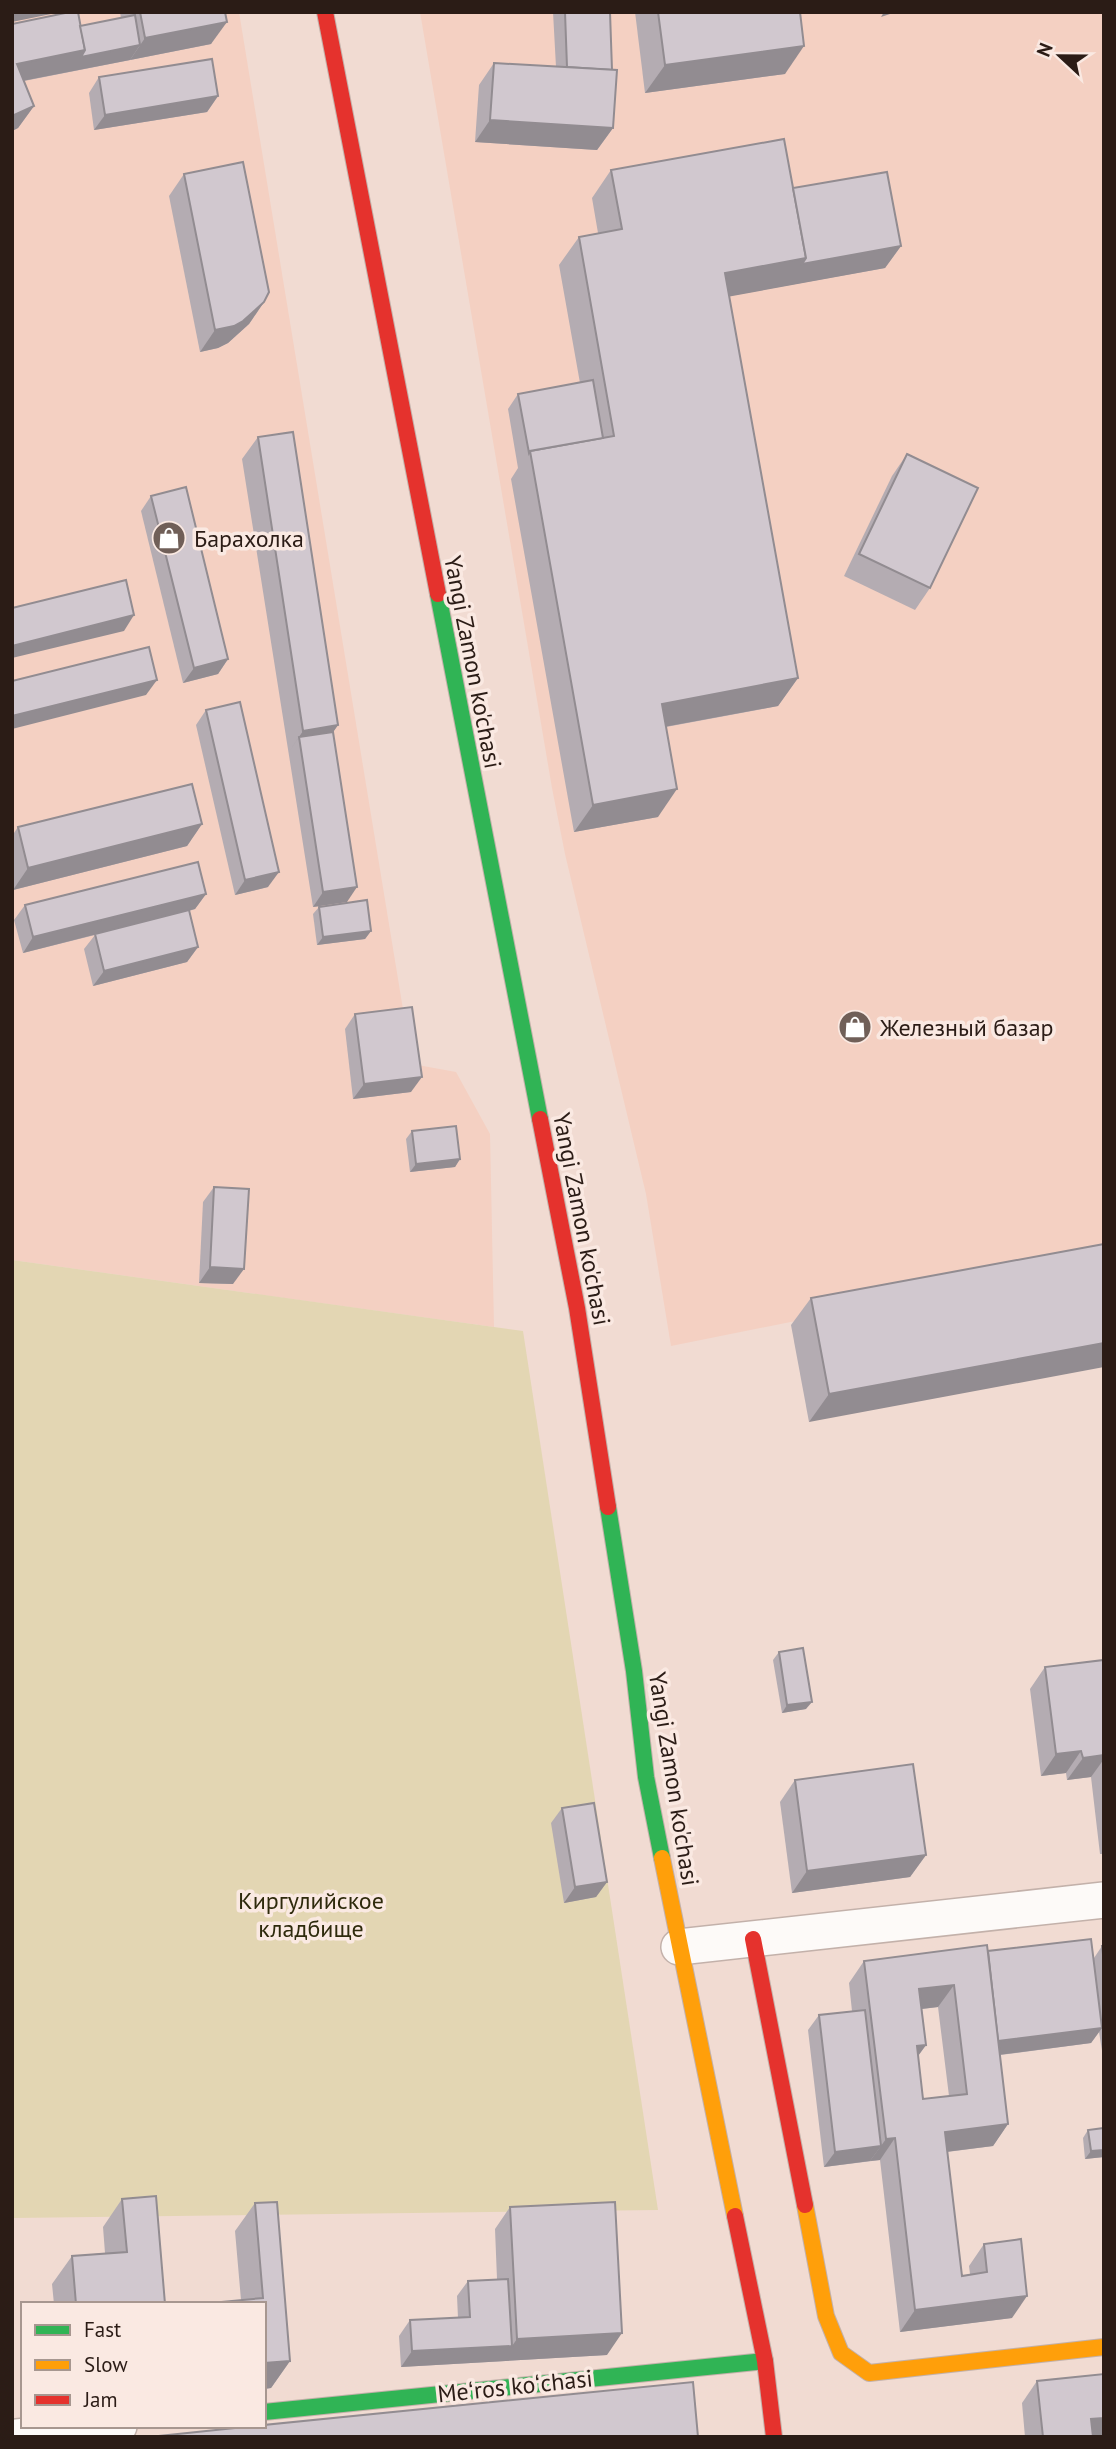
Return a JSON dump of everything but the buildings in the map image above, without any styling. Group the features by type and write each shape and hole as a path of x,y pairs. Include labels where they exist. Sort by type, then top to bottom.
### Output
{"street":[{"name":"Yangi Zamon ko'chasi","path":"325,12 577,1308 634,1671 646,1777 765,2361 774,2437"},
{"path":"679,1947 1104,1900"},
{"path":"753,1939 826,2316 841,2353 869,2373 1104,2347"},
{"name":"Meʻros koʻchasi","path":"266,2412 765,2361"},
{"path":"17,2437 101,2428"}],"shaded area":[{"name":"Барахолка","path":"12,12 239,12 412,1064 456,1072 490,1134 494,1327 12,1260"},
{"path":"420,12 1104,12 1104,1259 671,1346 646,1194 565,854 552,788"}],"green space":[{"name":"Киргулийское кладбище","path":"12,1260 523,1331 658,2210 12,2218"}],"traffic: fast":[{"path":"438,594 540,1119"},
{"path":"608,1507 634,1671 646,1777 662,1858"},
{"path":"266,2412 765,2361"}],"traffic: slow":[{"path":"662,1858 735,2216"},
{"path":"805,2205 826,2316 841,2353 869,2373 1104,2347"}],"traffic: jam":[{"path":"325,12 438,594"},
{"path":"540,1119 577,1308 608,1507"},
{"path":"753,1939 805,2205"},
{"path":"735,2216 765,2361 774,2437"}],"place":[{"name":"Барахолка","path":"169,538"},
{"name":"Железный базар","path":"855,1027"}]}
